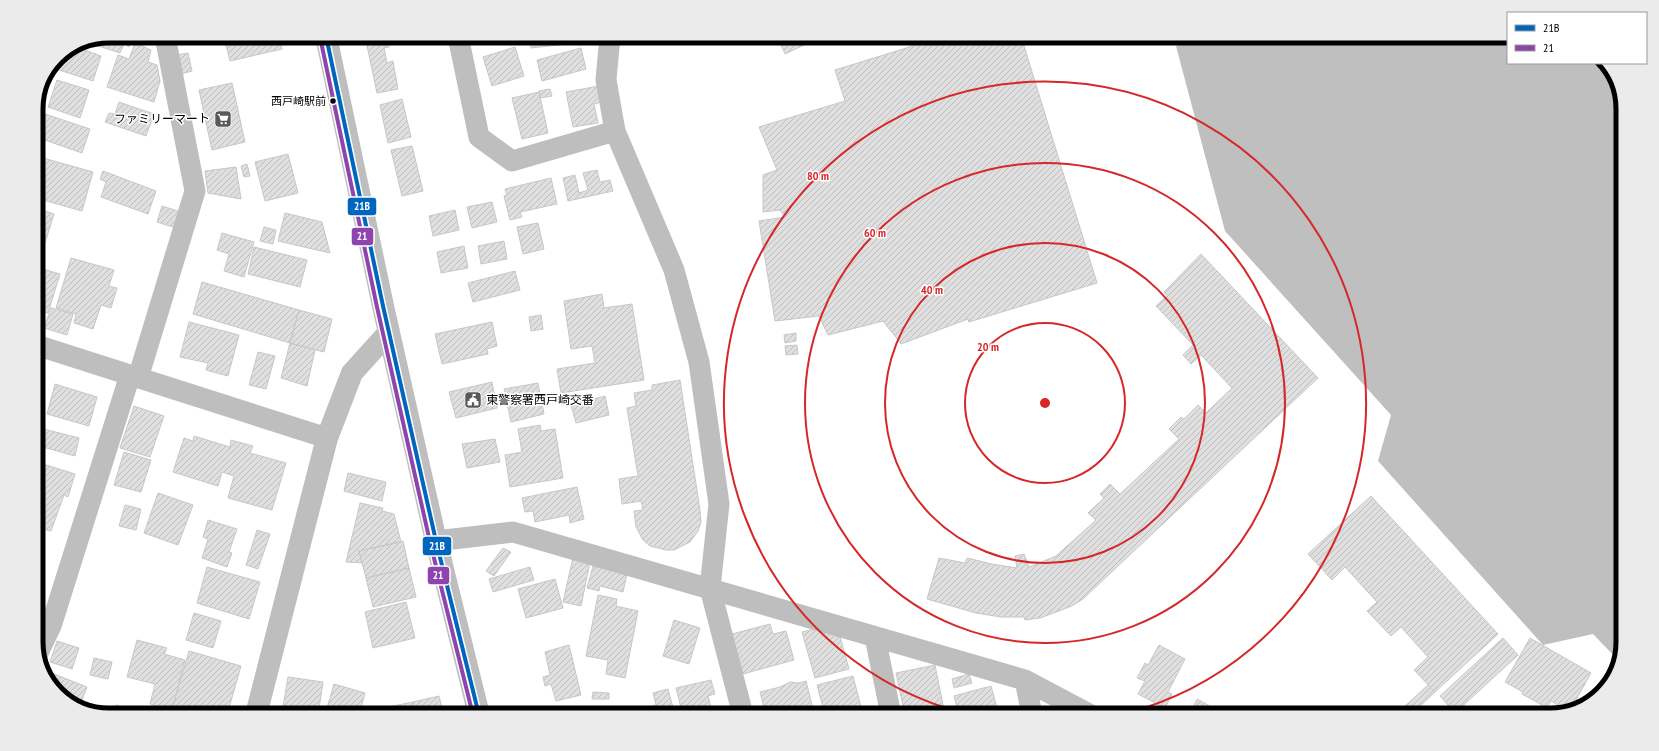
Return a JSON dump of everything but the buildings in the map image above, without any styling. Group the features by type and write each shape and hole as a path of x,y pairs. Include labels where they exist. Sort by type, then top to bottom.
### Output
{"street":[{"path":"43,643 52,626 195,191 166,43"},
{"path":"327,43 389,332 436,541 477,708"},
{"path":"459,43 479,137 512,161 615,131"},
{"path":"609,43 606,80 615,131 674,270 699,362 720,504 710,588 741,708"},
{"path":"258,708 328,438 352,373 389,332"},
{"path":"43,347 328,438"},
{"path":"436,541 513,532 1025,680 1078,708"},
{"path":"875,637 890,708"},
{"path":"1025,680 1031,708"}],"shaded area":[{"path":"1185,43 1507,43 1507,64 1598,64 1605,73 1612,88 1616,105 1616,642 1614,656 1593,634 1543,645 1378,461 1391,415 1225,231 1176,46"}],"transit line":[{"name":"21","path":"321,43 377,307 430,542 471,708"},
{"name":"21B","path":"327,43 383,306 436,541 477,708"}],"place":[{"name":"西戸崎駅前","path":"333,101"},
{"name":"ファミリーマート","path":"223,119"},
{"name":"東警察署西戸崎交番","path":"473,400"}]}
